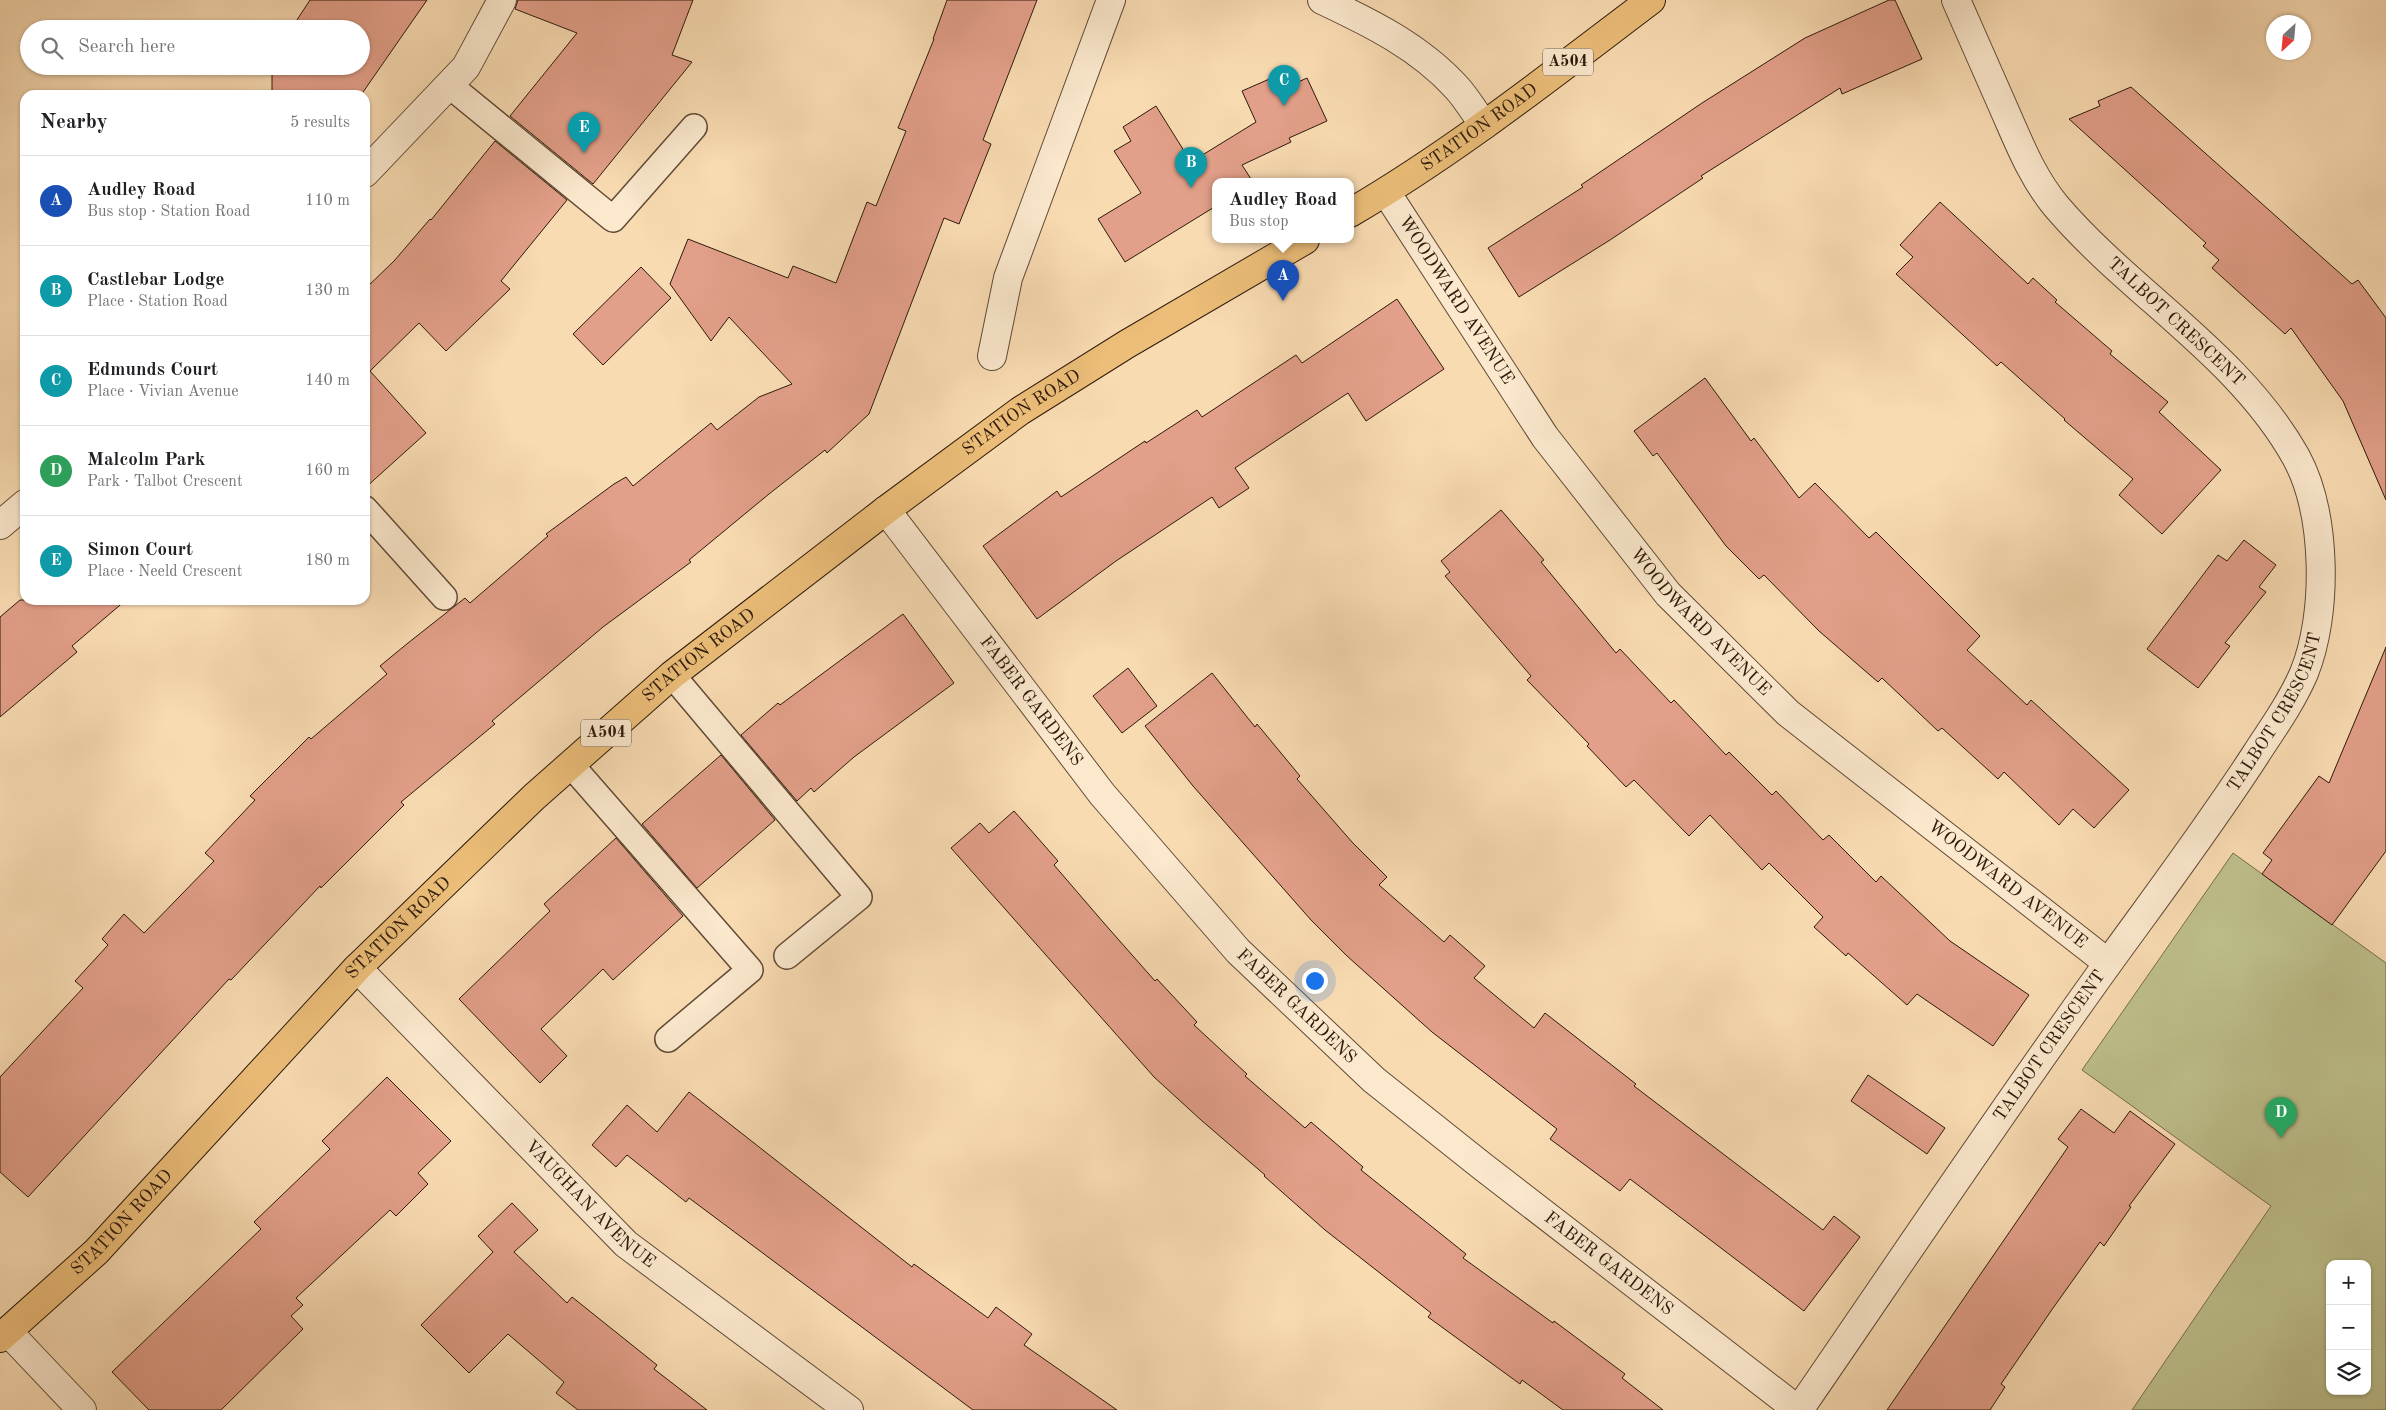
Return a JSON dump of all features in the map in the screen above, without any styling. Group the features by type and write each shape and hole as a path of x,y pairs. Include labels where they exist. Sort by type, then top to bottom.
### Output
{"main road":[{"name":"STATION ROAD","path":"1354,211 1386,192 1484,125 1651,0"},
{"name":"STATION ROAD","path":"4,1335 96,1252 357,968 534,797 672,675 886,510 1020,411 1127,344 1300,243"}],"street":[{"path":"370,168 466,67 502,0"},
{"path":"992,356 1008,278 1111,0"},
{"path":"1322,0 1376,26 1422,55 1458,89 1484,125"},
{"name":"TALBOT CRESCENT","path":"1799,1410 2108,963 2218,813 2282,713 2304,673 2316,633 2320,561 2315,511 2299,462 2273,419 2250,392 2088,240 2055,204 2030,170 1956,0"},
{"name":"WOODWARD AVENUE","path":"1386,192 1545,437 1668,594 1788,713 2108,963"},
{"path":"0,524 20,508"},
{"name":"FABER GARDENS","path":"886,510 1102,794 1238,951 1374,1080 1490,1172 1799,1410"},
{"name":"VAUGHAN AVENUE","path":"357,968 626,1244 850,1410"},
{"path":"4,1335 82,1410"}],"lane":[{"path":"449,84 613,219 694,127"},
{"path":"370,515 444,597"},
{"path":"672,675 859,897 787,956"},
{"path":"570,765 750,970 668,1039"}],"green space":[{"path":"2233,853 2386,963 2386,1410 2132,1410 2271,1206 2082,1070"}],"building":[{"path":"310,0 427,0 364,90 272,90 272,75 370,75 370,20 297,20"},
{"path":"518,0 693,0 672,55 692,62 593,184 510,116 577,33 515,9"},
{"path":"947,0 1037,0 983,140 991,144 959,224 944,218 869,414 827,453 825,450 769,494 689,560 691,562 603,627 492,721 495,724 401,802 404,805 321,888 320,886 231,980 229,979 28,1197 0,1172 0,1077 83,988 75,981 108,945 102,939 124,914 144,933 214,861 205,853 255,800 250,796 309,737 311,739 387,674 380,666 408,643 465,598 470,603 548,536 546,534 614,484 626,477 633,486 711,423 717,430 759,397 792,384 729,317 711,341 670,284 688,239 788,278 793,266 836,283 867,202 876,206 906,131 898,128 934,39"},
{"path":"1889,0 1895,0 1922,59 1842,94 1840,88 1701,176 1703,178 1610,240 1519,297 1488,248 1583,187 1581,185 1702,103 1805,38"},
{"path":"1290,70 1296,83 1307,78 1327,121 1289,138 1291,142 1242,165 1250,178 1212,178 1212,208 1125,262 1098,219 1141,193 1114,151 1131,141 1123,127 1156,106 1191,162 1256,122 1242,91"},
{"path":"2131,87 2352,284 2358,280 2386,318 2386,500 2343,401 2291,328 2285,334 2212,268 2219,260 2203,246 2206,243 2069,119 2100,106 2098,101"},
{"path":"495,141 567,200 501,281 510,289 446,351 419,323 370,371 370,284 431,220"},
{"path":"1940,202 2028,284 2033,278 2057,300 2055,302 2112,351 2110,354 2168,402 2159,412 2221,470 2162,534 2119,495 2133,479 2064,420 2001,362 1997,366 1896,274 1913,257 1900,245"},
{"path":"641,267 671,298 603,365 573,334"},
{"path":"1397,299 1444,369 1366,421 1348,393 1235,468 1249,488 1219,508 1212,497 1116,561 1037,619 983,546 1057,491 1061,497 1145,441 1146,443 1197,410 1202,417 1296,355 1302,363"},
{"path":"370,371 426,433 370,483"},
{"path":"1705,378 1751,441 1754,438 1799,498 1815,483 1869,538 1876,532 1980,636 1967,650 2027,705 2031,700 2129,790 2094,828 2073,809 2059,825 2004,772 1998,779 1942,728 1938,731 1882,678 1878,682 1819,631 1764,575 1759,579 1726,546 1657,453 1653,456 1634,431"},
{"path":"1501,510 1544,560 1541,562 1616,653 1620,649 1671,703 1674,700 1726,755 1729,752 1772,795 1776,791 1823,840 1829,835 1876,882 1881,876 1950,941 2029,995 1993,1046 1917,994 1907,1005 1848,953 1846,956 1814,927 1823,917 1769,863 1762,870 1710,815 1689,836 1634,780 1626,787 1587,746 1589,744 1527,680 1531,676 1445,576 1450,572 1441,561"},
{"path":"2244,540 2276,565 2259,587 2266,592 2225,643 2230,646 2198,688 2147,649 2218,555 2227,561"},
{"path":"20,600 20,605 120,605 72,646 77,652 0,717 0,617"},
{"path":"903,614 954,683 854,757 814,792 811,788 797,801 741,735 778,703 780,705"},
{"path":"2386,647 2386,851 2332,925 2262,874 2272,860 2263,853 2319,776 2329,783"},
{"path":"1128,668 1157,706 1122,733 1093,696"},
{"path":"1212,673 1255,727 1257,724 1300,776 1297,779 1352,842 1387,877 1379,885 1444,942 1450,935 1485,966 1474,978 1534,1028 1545,1013 1636,1084 1634,1086 1823,1230 1834,1216 1860,1237 1804,1311 1630,1179 1620,1191 1550,1139 1557,1129 1432,1032 1347,956 1311,920 1193,786 1145,726"},
{"path":"721,755 775,820 697,888 642,824"},
{"path":"1014,811 1058,861 1054,865 1103,922 1155,981 1157,979 1197,1022 1194,1025 1247,1074 1245,1076 1305,1128 1311,1122 1363,1167 1361,1170 1466,1254 1463,1258 1553,1323 1554,1321 1625,1374 1622,1378 1663,1410 1563,1410 1522,1380 1520,1384 1428,1317 1431,1313 1325,1230 1154,1077 951,848 980,823 989,833"},
{"path":"616,838 683,916 613,980 603,969 541,1029 567,1056 540,1083 459,999 550,911 544,904"},
{"path":"1868,1075 1945,1128 1927,1154 1851,1101"},
{"path":"387,1077 451,1141 418,1173 428,1184 396,1216 390,1210 296,1298 303,1305 291,1316 303,1329 221,1410 149,1410 112,1372 261,1229 254,1222 330,1149 322,1141"},
{"path":"689,1092 912,1267 914,1264 988,1318 996,1307 1032,1334 1024,1345 1117,1410 973,1410 689,1198 686,1202 627,1155 616,1167 592,1145 627,1105 657,1132"},
{"path":"2081,1109 2114,1133 2130,1111 2175,1144 2129,1206 2131,1207 2104,1246 2100,1242 2051,1311 2001,1384 2005,1387 1990,1410 1887,1410 2068,1147 2058,1139"},
{"path":"512,1203 538,1230 514,1252 567,1303 572,1297 657,1365 654,1369 707,1410 578,1410 556,1393 564,1382 508,1334 469,1373 421,1325 493,1252 478,1236"}],"place":[{"name":"Edmunds Court","path":"1284,106"},
{"name":"Simon Court","path":"584,153"},
{"name":"Castlebar Lodge","path":"1191,188"},
{"name":"Audley Road","path":"1283,301"},
{"name":"Malcolm Park","path":"2281,1138"}]}
